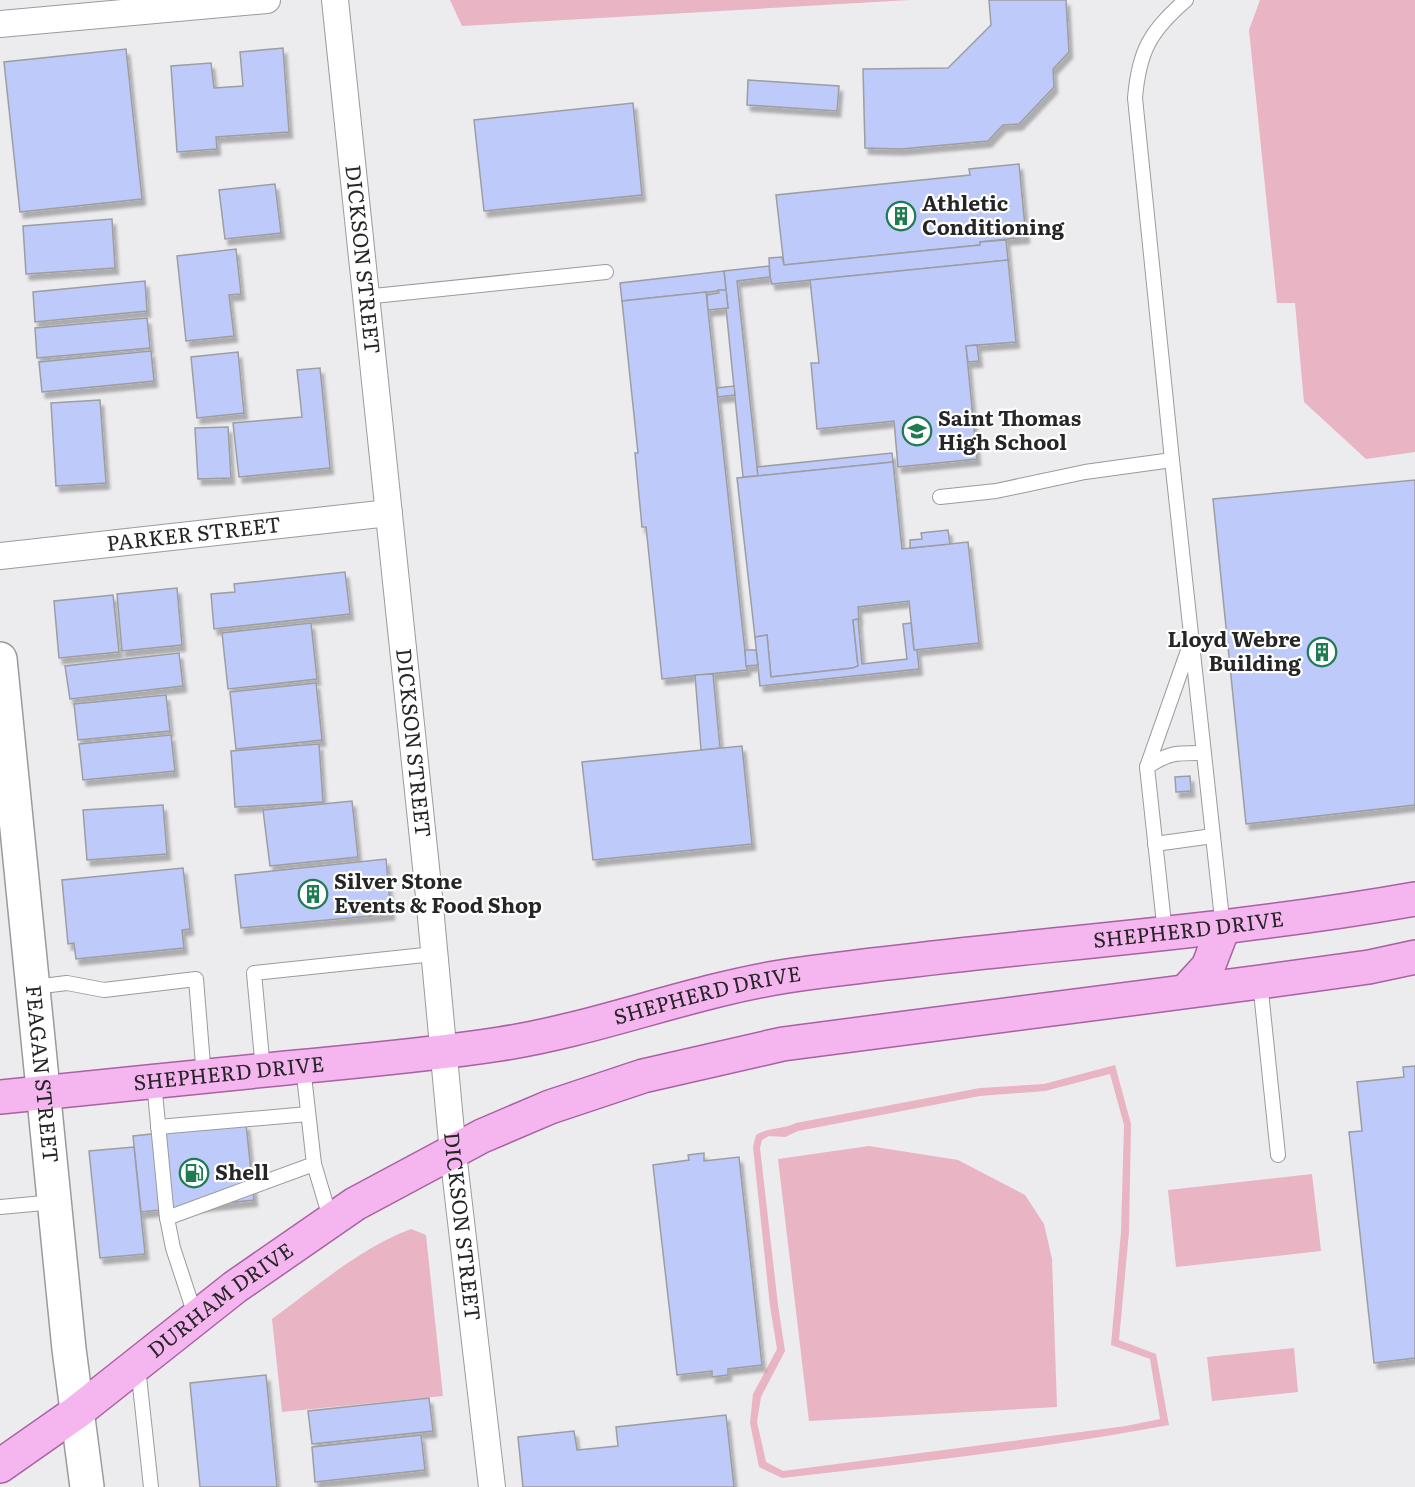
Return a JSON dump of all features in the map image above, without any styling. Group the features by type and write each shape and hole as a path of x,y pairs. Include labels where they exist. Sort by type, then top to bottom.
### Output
{"main road":[{"name":"SHEPHERD DRIVE","path":"0,1097 502,1044 561,1032 701,995 783,977 1223,928 1343,912 1415,899"},
{"path":"1186,991 1208,967 1223,928"},
{"path":"453,1153 518,1119 643,1076 783,1044 1260,982 1415,957"},
{"name":"DURHAM DRIVE","path":"0,1466 77,1412 235,1287 355,1204 453,1153"}],"street":[{"path":"0,24 164,5 267,0"},
{"name":"DICKSON STREET","path":"335,0 453,1153 492,1487"},
{"name":"PARKER STREET","path":"0,556 389,513"},
{"name":"FEAGAN STREET","path":"0,659 43,1093 87,1487"}],"lane":[{"path":"1177,3 1142,56 1137,71 1135,98 1223,928"},
{"path":"364,297 606,272"},
{"path":"940,496 996,491 1085,472 1172,460"},
{"path":"1165,934 1147,767 1191,640"},
{"path":"1147,767 1163,756 1203,753"},
{"path":"1155,844 1213,836"},
{"path":"263,1071 254,973 434,954"},
{"path":"34,987 67,983 104,990 196,979 204,1077"},
{"path":"1260,982 1278,1155"},
{"path":"303,1066 314,1164 331,1221"},
{"path":"154,1082 166,1218 172,1248 196,1318"},
{"path":"158,1127 308,1114"},
{"path":"166,1218 314,1164"},
{"path":"0,1207 55,1202"},
{"path":"138,1363 151,1487"}],"shaded area":[{"path":"450,0 910,0 462,26"},
{"path":"1260,0 1415,0 1415,452 1366,459 1304,402 1295,303 1277,303 1249,30"},
{"path":"1115,1065 1131,1124 1129,1232 1119,1340 1156,1354 1169,1425 1024,1448 782,1478 759,1467 750,1423 753,1394 777,1349 770,1306 753,1147 756,1135 796,1123 980,1088 1044,1084","holes":["1110,1074 1124,1125 1121,1232 1111,1345 1150,1359 1160,1419 1126,1426 783,1471 766,1462 757,1422 761,1397 785,1351 760,1148 762,1140 769,1136 785,1137 798,1131 980,1096 1045,1091"]},
{"path":"869,1146 958,1160 1025,1195 1044,1224 1052,1259 1057,1407 809,1421 778,1159"},
{"path":"1312,1174 1321,1251 1176,1267 1168,1190"},
{"path":"411,1229 426,1235 443,1396 282,1412 272,1319 356,1257"},
{"path":"1294,1348 1298,1392 1212,1401 1207,1357"}],"building":[{"path":"989,0 1066,0 1069,52 1053,69 1054,87 1019,124 1003,125 988,141 901,149 865,148 863,69 948,68 991,25"},
{"path":"283,48 289,132 216,137 217,149 177,152 171,66 211,63 214,88 243,86 240,52"},
{"path":"126,49 142,199 20,212 4,62"},
{"path":"748,80 839,86 837,111 747,105"},
{"path":"633,103 642,195 484,211 474,120"},
{"name":"Athletic Conditioning","path":"1019,164 1026,237 980,242 980,245 784,265 776,195 970,175 969,169"},
{"path":"275,184 281,233 225,239 219,190"},
{"path":"112,219 115,268 26,274 23,226"},
{"path":"1006,240 1008,260 772,284 770,277 769,258 782,257 784,265 980,245 980,242"},
{"path":"236,249 241,294 229,295 234,336 186,341 177,256"},
{"path":"1008,260 1016,342 966,346 977,459 898,467 894,421 817,429 811,363 819,363 810,280"},
{"path":"769,266 770,277 737,281 758,476 743,477 724,271"},
{"path":"724,271 726,290 622,301 620,283"},
{"path":"145,281 147,311 35,322 33,292"},
{"path":"718,290 726,290 728,308 708,310 707,295 719,293"},
{"path":"706,292 747,670 662,679 646,527 642,527 635,453 638,453 622,301"},
{"path":"147,318 150,348 37,358 35,328"},
{"path":"977,345 979,361 968,362 966,346"},
{"path":"151,351 154,381 42,392 39,362"},
{"path":"238,352 244,413 197,418 191,357"},
{"path":"320,368 330,468 239,477 233,423 302,417 297,370"},
{"path":"734,386 735,395 718,397 717,388"},
{"path":"100,400 106,483 56,486 51,403"},
{"path":"228,427 231,478 198,479 195,428"},
{"path":"892,453 893,462 758,476 757,467"},
{"path":"893,462 902,549 968,542 979,643 914,650 909,601 858,607 859,619 853,620 858,666 771,677 767,635 755,637 737,478"},
{"name":"Lloyd Webre Building","path":"1415,480 1415,805 1246,824 1213,499"},
{"path":"948,530 950,544 910,548 910,540 922,539 921,533"},
{"path":"345,572 350,614 214,629 211,594 235,592 234,584"},
{"path":"177,588 182,645 122,651 117,594"},
{"path":"113,595 119,652 59,658 54,601"},
{"path":"858,619 862,664 907,659 903,624 911,623 919,669 760,686 755,637 767,635 771,677 853,668 858,666 853,620"},
{"path":"311,623 317,679 228,689 222,633"},
{"path":"745,650 756,650 758,665 746,666"},
{"path":"179,653 183,686 70,699 65,666"},
{"path":"713,674 720,748 701,750 695,675"},
{"path":"316,683 322,740 236,749 230,692"},
{"path":"166,695 170,731 78,740 74,704"},
{"path":"171,735 175,771 83,780 79,744"},
{"path":"319,744 323,802 235,807 231,751"},
{"path":"742,746 752,844 593,860 582,762"},
{"path":"1190,776 1191,791 1176,792 1175,777"},
{"path":"352,801 358,857 270,866 263,810"},
{"path":"163,805 167,854 87,860 83,810"},
{"name":"Silver Stone Events & Food Shop","path":"386,859 391,914 241,928 235,875"},
{"path":"183,868 190,929 182,930 184,948 76,959 74,943 68,944 62,880"},
{"path":"1415,1066 1415,1358 1374,1363 1349,1132 1362,1131 1357,1082 1404,1077 1403,1067"},
{"name":"Shell","path":"246,1124 254,1200 141,1212 133,1136"},
{"path":"134,1147 145,1254 100,1258 89,1151"},
{"path":"704,1153 704,1161 739,1157 762,1365 728,1369 728,1375 712,1377 712,1371 677,1375 653,1165 689,1160 688,1155"},
{"path":"266,1375 277,1487 200,1487 190,1383"},
{"path":"429,1398 433,1431 312,1444 308,1411"},
{"path":"726,1415 734,1487 523,1487 518,1437 574,1431 577,1450 618,1446 616,1427"},
{"path":"421,1435 425,1470 315,1482 312,1447"}],"place":[{"name":"Athletic Conditioning","path":"901,216"},
{"name":"Saint Thomas High School","path":"917,431"},
{"name":"Lloyd Webre Building","path":"1322,652"},
{"name":"Silver Stone Events & Food Shop","path":"313,894"},
{"name":"Shell","path":"194,1173"}]}
